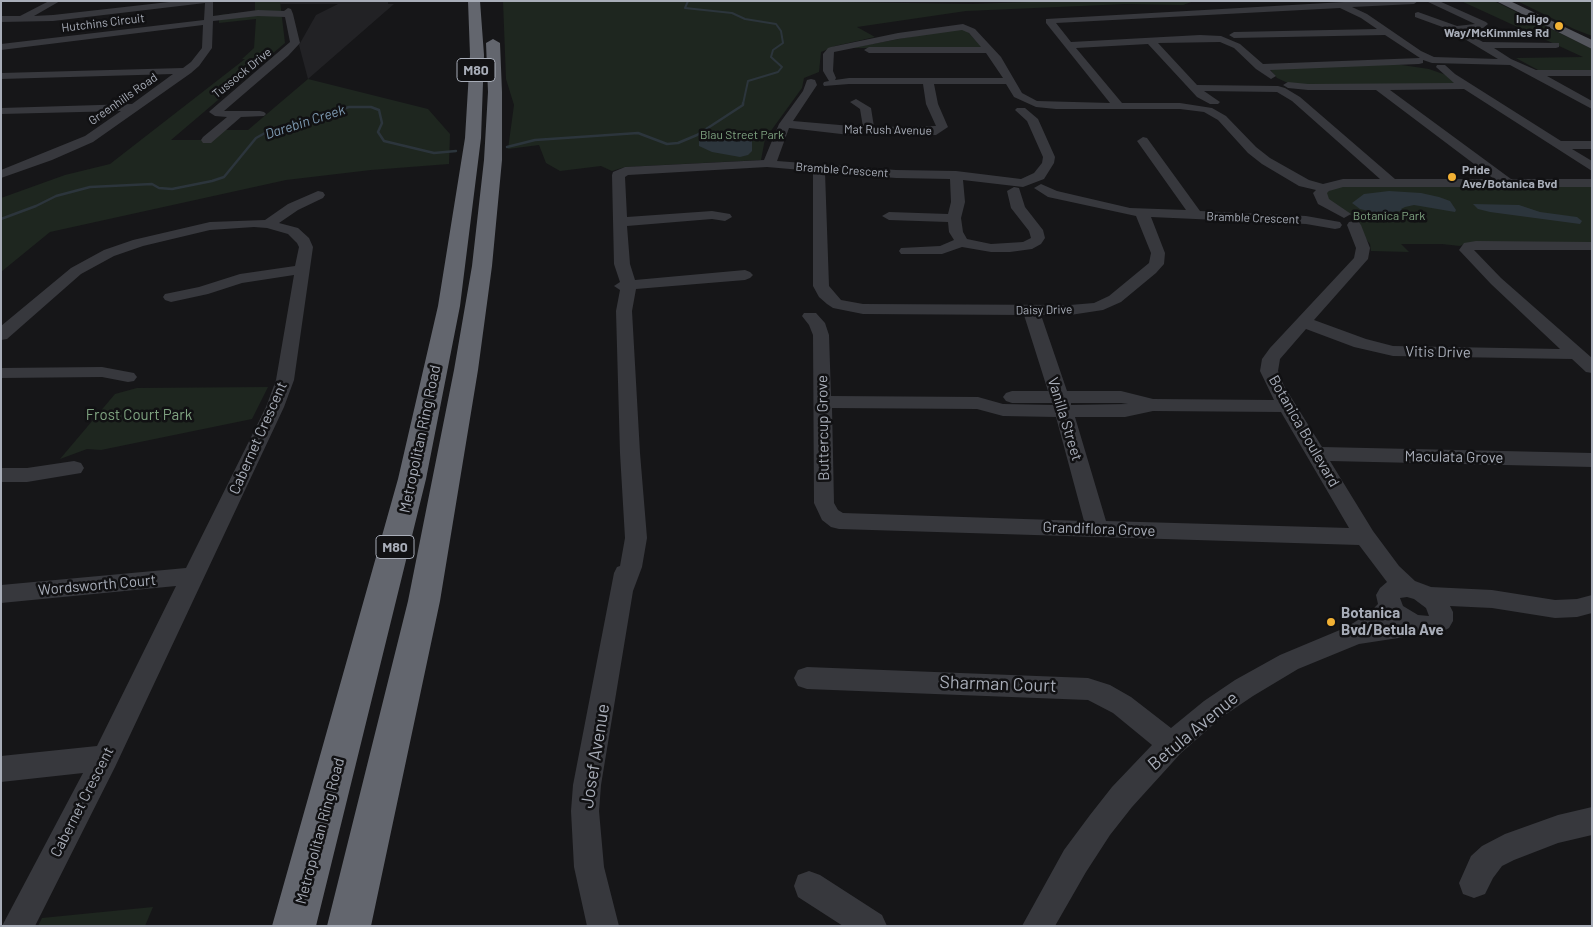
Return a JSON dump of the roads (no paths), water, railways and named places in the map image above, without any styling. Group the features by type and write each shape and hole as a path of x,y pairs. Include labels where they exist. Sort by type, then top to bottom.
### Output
{"highway":[{"name":"Metropolitan Ring Road","path":"350,926 424,601 466,370 482,266 483,149 474,1"},
{"name":"Metropolitan Ring Road","path":"294,926 348,728 412,479 496,92 492,29"}],"main road":[{"path":"1501,1 1592,45"}],"street":[{"path":"19,20 56,1"},
{"path":"1,19 53,18 203,1"},
{"name":"Greenhills Road","path":"1,174 80,144 186,71 201,58 207,48 209,1"},
{"path":"1118,106 1049,21 1414,1"},
{"path":"1415,13 1454,28 1483,25 1462,13 1430,1"},
{"path":"1343,6 1364,16 1428,62 1592,166"},
{"name":"Hutchins Circuit","path":"1,47 209,21 258,13 289,12"},
{"name":"Tussock Drive","path":"260,114 219,114 214,112 284,54 294,43 289,12"},
{"path":"1199,13 1208,20"},
{"path":"770,163 775,144 796,106 823,81 828,52 907,34 955,27 966,28 972,31 1002,66 1019,102 1035,109 1056,106 1180,106 1207,104 1256,88 1467,86"},
{"path":"1454,28 1455,31 1508,62 1534,73 1592,106"},
{"path":"1070,45 1200,38 1387,32"},
{"path":"1228,38 1392,183"},
{"path":"1151,41 1207,104 1252,150 1266,162 1304,183 1324,188 1337,184 1592,183"},
{"path":"1480,45 1556,45"},
{"path":"844,47 855,50 989,50"},
{"path":"84,74 102,61"},
{"path":"1260,67 1456,61 1508,62"},
{"path":"1,76 186,71"},
{"path":"1534,73 1592,73"},
{"path":"823,81 1010,81"},
{"name":"Mat Rush Avenue","path":"785,124 850,131 936,131 942,128 940,118 932,104 928,81"},
{"path":"1378,86 1508,183"},
{"path":"856,102 865,108 869,131"},
{"path":"1,111 135,107"},
{"path":"906,251 942,250 962,242 980,247 1020,247 1032,244 1038,238 1036,230 1020,211 1017,190 1040,190 1049,157 1035,109"},
{"path":"207,140 238,114"},
{"path":"1143,141 1197,216"},
{"path":"1559,145 1592,145"},
{"name":"Bramble Crescent","path":"625,171 770,163 778,166 896,174 956,175 997,182 1017,190 1034,184 1040,190 1120,211 1306,220 1333,216"},
{"path":"819,168 821,286 836,309 821,335"},
{"name":"Josef Avenue","path":"603,926 589,867 585,811 587,785 624,585 631,567 636,538 632,499 624,310 620,298 626,285 620,278 622,264 618,175 625,171"},
{"path":"956,175 958,202 954,218 956,232 962,242"},
{"path":"1324,188 1320,194 1333,216"},
{"path":"268,224 293,207 318,195"},
{"name":"Daisy Drive","path":"810,308 819,318 836,309 1070,310 1097,306 1115,299 1156,264 1158,253 1142,213"},
{"path":"620,222 712,215 727,217"},
{"path":"889,216 954,218"},
{"name":"Botanica Boulevard","path":"1333,216 1356,230 1363,248 1360,262 1276,352 1269,364 1270,378 1365,537 1411,599"},
{"name":"Cabernet Crescent","path":"1,335 76,271 109,253 151,240 210,226 239,223 268,224 293,231 304,241 306,254 304,269 283,386 275,407 105,758 18,926"},
{"path":"1592,246 1476,245 1469,246 1466,250 1496,281 1592,368"},
{"path":"1576,246 1592,258"},
{"path":"171,297 202,291 240,280 304,269"},
{"path":"626,285 745,275"},
{"path":"810,308 821,286"},
{"name":"Buttercup Grove","path":"810,308 821,335 824,503 834,519"},
{"name":"Vanilla Street","path":"1031,310 1062,404 1097,528"},
{"name":"Vitis Drive","path":"1303,322 1360,343 1393,351 1577,354"},
{"path":"1,373 102,372 128,377"},
{"path":"823,402 978,403 1003,410 1062,404 1125,411 1153,404 1286,406"},
{"name":"Maculata Grove","path":"1315,454 1592,460"},
{"path":"1,475 27,475 74,468"},
{"name":"Grandiflora Grove","path":"834,519 854,522 1365,537"},
{"name":"Wordsworth Court","path":"1,594 193,576"},
{"path":"1411,599 1402,618 1418,625"},
{"name":"Betula Avenue","path":"1356,634 1418,625 1426,626 1437,624 1441,621 1411,599"},
{"name":"Betula Avenue","path":"1038,926 1074,861 1100,825 1151,764 1171,744 1244,688 1290,662 1356,634 1411,599 1492,599 1555,609 1577,608 1592,604"},
{"name":"Sharman Court","path":"807,678 1088,689 1116,701 1171,744"},
{"path":"1,769 105,758"},
{"path":"1474,883 1482,867 1492,856 1505,849 1558,829 1592,821"},
{"path":"809,886 871,926"}],"waterway":[{"name":"Darebin Creek","path":"688,1 685,8 732,13 745,19 776,24 781,31 783,43 773,50 771,57 782,67 778,72 748,81 743,104"},
{"name":"Darebin Creek","path":"507,147 535,140 638,133 667,144 678,143 697,135 743,104"},
{"name":"Darebin Creek","path":"1,219 36,206 56,196 90,187 152,184 159,188 172,189 212,181 224,177 256,138 265,133 349,107 371,107 379,110 382,123 378,132 384,141 434,153 456,151"}],"place":[{"name":"Indigo Way/McKimmies Rd","path":"1559,26"},
{"name":"Pride Ave/Botanica Bvd","path":"1452,177"},
{"name":"Botanica Bvd/Betula Ave","path":"1331,622"}],"park label":[{"name":"Blau Street Park","path":"742,135"},
{"name":"Botanica Park","path":"1389,216"},
{"name":"Frost Court Park","path":"139,415"}]}
